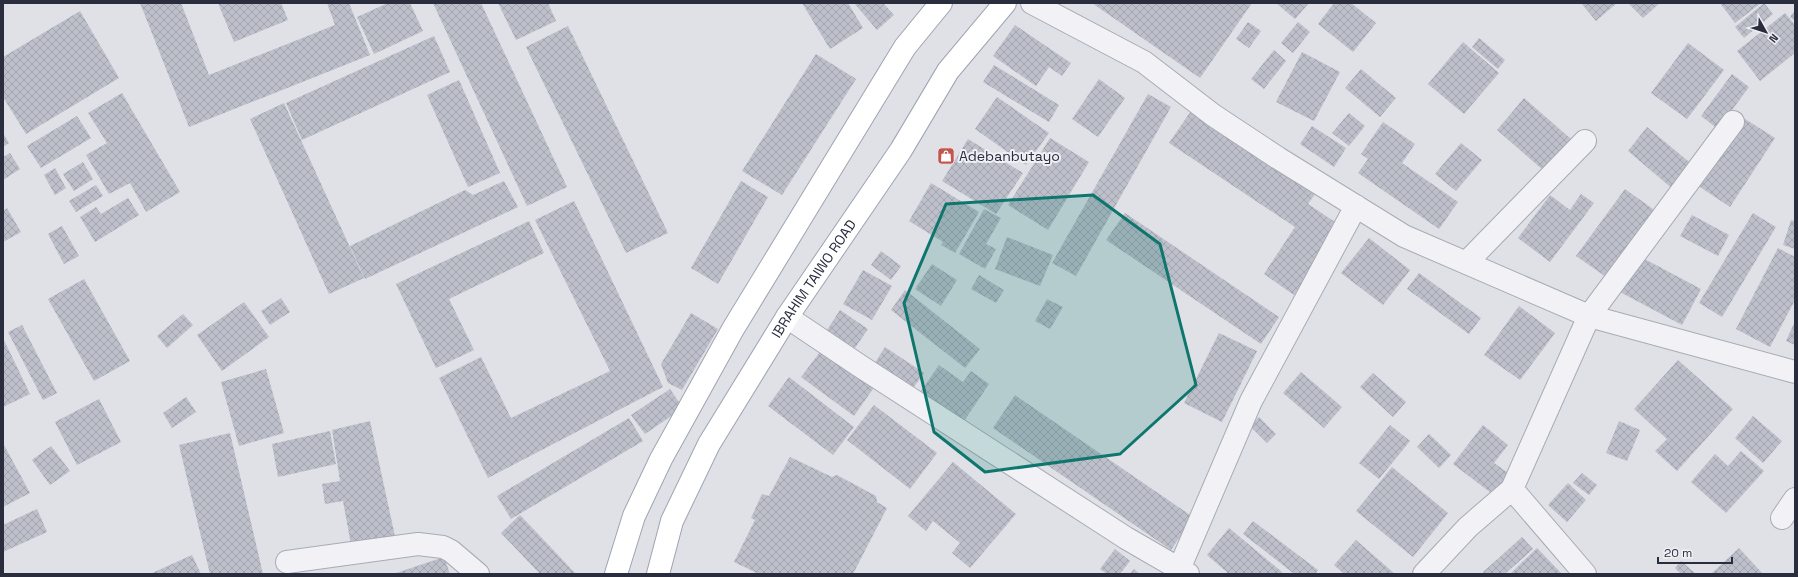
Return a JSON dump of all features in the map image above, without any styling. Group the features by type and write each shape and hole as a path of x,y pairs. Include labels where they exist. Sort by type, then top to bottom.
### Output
{"main road":[{"path":"616,574 634,516 661,459 733,329 905,48 941,3"},
{"name":"IBRAHIM TAIWO ROAD","path":"658,574 672,521 709,444 787,317 901,150 948,71 1005,3"}],"street":[{"path":"1032,3 1144,62 1213,114 1278,158 1404,236 1589,316 1795,372"},
{"path":"1424,574 1468,527 1512,490 1589,316 1733,122"},
{"path":"1467,262 1585,141"},
{"path":"787,317 1126,538 1182,572 1251,401 1356,206"},
{"path":"1512,490 1585,574"},
{"path":"1782,518 1795,499"},
{"path":"287,562 418,544 443,546 478,574"}],"highlighted area":[{"path":"1093,195 1160,244 1196,385 1120,454 985,472 934,432 904,303 946,204"}],"building":[{"path":"140,3 181,3 209,75 335,25 327,3 349,3 370,55 189,127"},
{"path":"218,3 281,3 288,20 234,42"},
{"path":"388,3 410,3 423,31 374,54 357,17"},
{"path":"433,3 481,3 567,187 527,206"},
{"path":"498,3 548,3 556,21 516,40"},
{"path":"802,3 848,3 863,28 830,49"},
{"path":"854,3 883,3 894,15 877,30"},
{"path":"1092,3 1252,3 1200,78"},
{"path":"1276,3 1309,3 1295,19"},
{"path":"1334,3 1351,3 1376,23 1353,52 1318,24"},
{"path":"1581,3 1617,3 1596,21"},
{"path":"1628,3 1660,3 1643,18"},
{"path":"1720,3 1761,3 1735,23"},
{"path":"1764,3 1773,14 1744,38 1735,27"},
{"path":"1795,10 1795,21 1790,17"},
{"path":"80,11 119,78 26,134 3,97 3,57"},
{"path":"1785,13 1795,25 1795,53 1760,81 1737,51"},
{"path":"1248,22 1261,31 1249,48 1236,39"},
{"path":"1298,22 1310,32 1293,53 1281,43"},
{"path":"1015,25 1071,63 1062,76 1049,67 1036,86 993,56"},
{"path":"568,26 668,233 626,253 526,47"},
{"path":"434,36 450,72 302,140 286,103"},
{"path":"1479,38 1505,60 1498,69 1472,47"},
{"path":"1463,42 1499,73 1464,114 1428,84"},
{"path":"1688,43 1724,70 1687,119 1651,93"},
{"path":"1274,50 1286,61 1264,89 1251,79"},
{"path":"1302,52 1340,72 1314,121 1276,102"},
{"path":"816,54 856,79 782,195 742,171"},
{"path":"994,65 1059,105 1049,122 983,82"},
{"path":"1361,69 1396,98 1380,117 1345,88"},
{"path":"1732,74 1749,87 1718,129 1701,116"},
{"path":"1099,79 1125,98 1098,137 1072,119"},
{"path":"459,80 500,173 468,187 427,95"},
{"path":"122,93 180,192 146,212 130,183 109,194 86,155 107,143 88,113"},
{"path":"1148,94 1171,107 1076,276 1052,263"},
{"path":"997,97 1049,133 1026,165 975,129"},
{"path":"1524,98 1571,139 1543,170 1497,130"},
{"path":"284,103 364,278 329,294 250,119"},
{"path":"1191,111 1315,194 1308,204 1341,226 1294,295 1264,274 1295,227 1169,143"},
{"path":"1349,113 1365,126 1349,146 1332,133"},
{"path":"77,116 91,138 41,168 27,146"},
{"path":"1742,117 1775,138 1730,207 1697,185"},
{"path":"1383,122 1415,144 1402,163 1458,202 1439,229 1358,173 1368,159 1361,154"},
{"path":"1312,126 1346,148 1334,167 1300,144"},
{"path":"1647,127 1694,166 1674,190 1628,151"},
{"path":"3,133 9,143 3,147"},
{"path":"1050,138 1089,162 1048,230 1008,205"},
{"path":"968,139 1023,173 996,214 942,181"},
{"path":"1461,143 1482,160 1456,191 1435,174"},
{"path":"10,153 20,169 3,180 3,157"},
{"path":"83,162 93,179 74,191 63,174"},
{"path":"55,168 66,188 55,195 44,175"},
{"path":"504,181 518,207 365,279 350,246 465,190 473,195"},
{"path":"741,181 768,197 718,284 691,268"},
{"path":"931,183 979,212 955,253 941,245 943,242 909,221"},
{"path":"96,185 103,196 76,212 69,201"},
{"path":"1625,189 1657,212 1609,279 1576,256"},
{"path":"1581,194 1594,203 1550,262 1518,238 1550,195 1570,210"},
{"path":"128,198 139,215 95,242 80,217 96,207 101,214"},
{"path":"574,201 663,387 488,478 439,378 481,357 511,418 610,371 535,220"},
{"path":"7,208 21,232 3,242 3,211"},
{"path":"984,209 1001,218 986,244 996,249 985,269 959,254"},
{"path":"1125,213 1279,317 1261,344 1106,240"},
{"path":"1753,213 1776,227 1722,317 1699,303"},
{"path":"1692,215 1729,235 1718,256 1680,236"},
{"path":"1791,220 1795,221 1795,249 1783,245"},
{"path":"529,221 544,253 449,299 474,350 436,368 396,284"},
{"path":"62,226 79,256 64,264 48,234"},
{"path":"1007,237 1053,255 1040,286 995,269"},
{"path":"1369,238 1410,270 1383,305 1341,273"},
{"path":"1778,248 1795,257 1795,300 1770,347 1736,329"},
{"path":"881,251 901,266 891,280 871,265"},
{"path":"1639,256 1701,289 1682,325 1620,292"},
{"path":"932,264 957,280 941,306 915,289"},
{"path":"863,270 892,286 872,320 843,304"},
{"path":"1419,273 1481,318 1469,334 1407,289"},
{"path":"979,275 1004,290 996,303 971,289"},
{"path":"84,279 130,361 94,381 48,299"},
{"path":"905,290 980,349 965,368 891,310"},
{"path":"281,298 290,312 270,325 261,311"},
{"path":"1047,299 1063,307 1050,329 1035,321"},
{"path":"244,302 269,337 222,371 197,335"},
{"path":"1519,306 1555,333 1520,380 1484,355"},
{"path":"840,310 868,329 855,348 827,330"},
{"path":"691,313 718,329 682,390 668,383 661,364"},
{"path":"183,314 193,325 167,348 157,336"},
{"path":"1795,321 1795,345 1786,341"},
{"path":"22,325 57,393 43,400 8,332"},
{"path":"1219,333 1257,351 1222,422 1184,403"},
{"path":"3,338 30,394 3,407"},
{"path":"885,347 924,373 911,391 873,366"},
{"path":"823,348 875,386 854,416 801,377"},
{"path":"1678,360 1733,409 1677,471 1655,451 1667,439 1634,409"},
{"path":"939,365 963,382 971,371 989,384 962,424 919,394"},
{"path":"266,369 284,433 239,446 221,382"},
{"path":"1301,372 1342,407 1324,428 1283,393"},
{"path":"1373,373 1406,402 1393,417 1360,387"},
{"path":"789,377 854,427 833,455 768,406"},
{"path":"670,389 683,408 645,434 631,415"},
{"path":"1015,395 1193,517 1171,550 993,428"},
{"path":"186,397 196,412 172,428 163,413"},
{"path":"99,399 121,442 77,465 55,422"},
{"path":"874,405 937,453 910,489 847,440"},
{"path":"1753,416 1782,441 1763,463 1735,438"},
{"path":"1259,417 1276,434 1267,443 1250,426"},
{"path":"629,418 643,441 511,519 497,496"},
{"path":"370,421 396,541 352,550 343,501 325,504 322,484 340,481 332,430"},
{"path":"1619,421 1640,430 1627,461 1606,453"},
{"path":"1390,425 1410,441 1379,479 1359,463"},
{"path":"1483,425 1508,445 1494,463 1511,475 1495,496 1453,464"},
{"path":"330,431 336,464 278,477 272,444"},
{"path":"230,433 263,574 210,574 179,445"},
{"path":"1429,434 1451,455 1439,468 1417,447"},
{"path":"3,443 30,493 3,507"},
{"path":"51,446 70,471 50,485 32,460"},
{"path":"1741,451 1764,471 1726,513 1691,482 1715,454 1728,466"},
{"path":"790,457 832,477 837,475 876,496 877,502 887,508 853,574 759,574 734,562 755,520 751,518 762,494 769,496"},
{"path":"953,462 1016,514 970,568 952,553 960,543 933,521 926,531 908,516"},
{"path":"1392,467 1448,513 1413,557 1356,511"},
{"path":"1582,473 1597,485 1589,495 1573,483"},
{"path":"1568,483 1586,500 1567,522 1548,505"},
{"path":"37,509 47,532 3,552 3,525"},
{"path":"520,515 576,574 540,574 501,533"},
{"path":"1253,521 1318,570 1315,574 1292,574 1293,573 1243,534"},
{"path":"1229,528 1282,572 1280,574 1229,574 1207,555"},
{"path":"1522,537 1533,549 1505,574 1485,574 1483,572"},
{"path":"1356,540 1395,574 1344,574 1334,565"},
{"path":"1537,548 1562,574 1510,574"},
{"path":"1739,548 1763,574 1711,574"},
{"path":"1115,549 1130,561 1120,574 1107,574 1100,569"},
{"path":"192,555 201,574 150,574"},
{"path":"444,557 450,574 393,574"},
{"path":"1681,561 1696,574 1681,574 1675,568"},
{"path":"1134,569 1140,574 1130,574"}],"place":[{"name":"Adebanbutayo","path":"946,156"}]}
